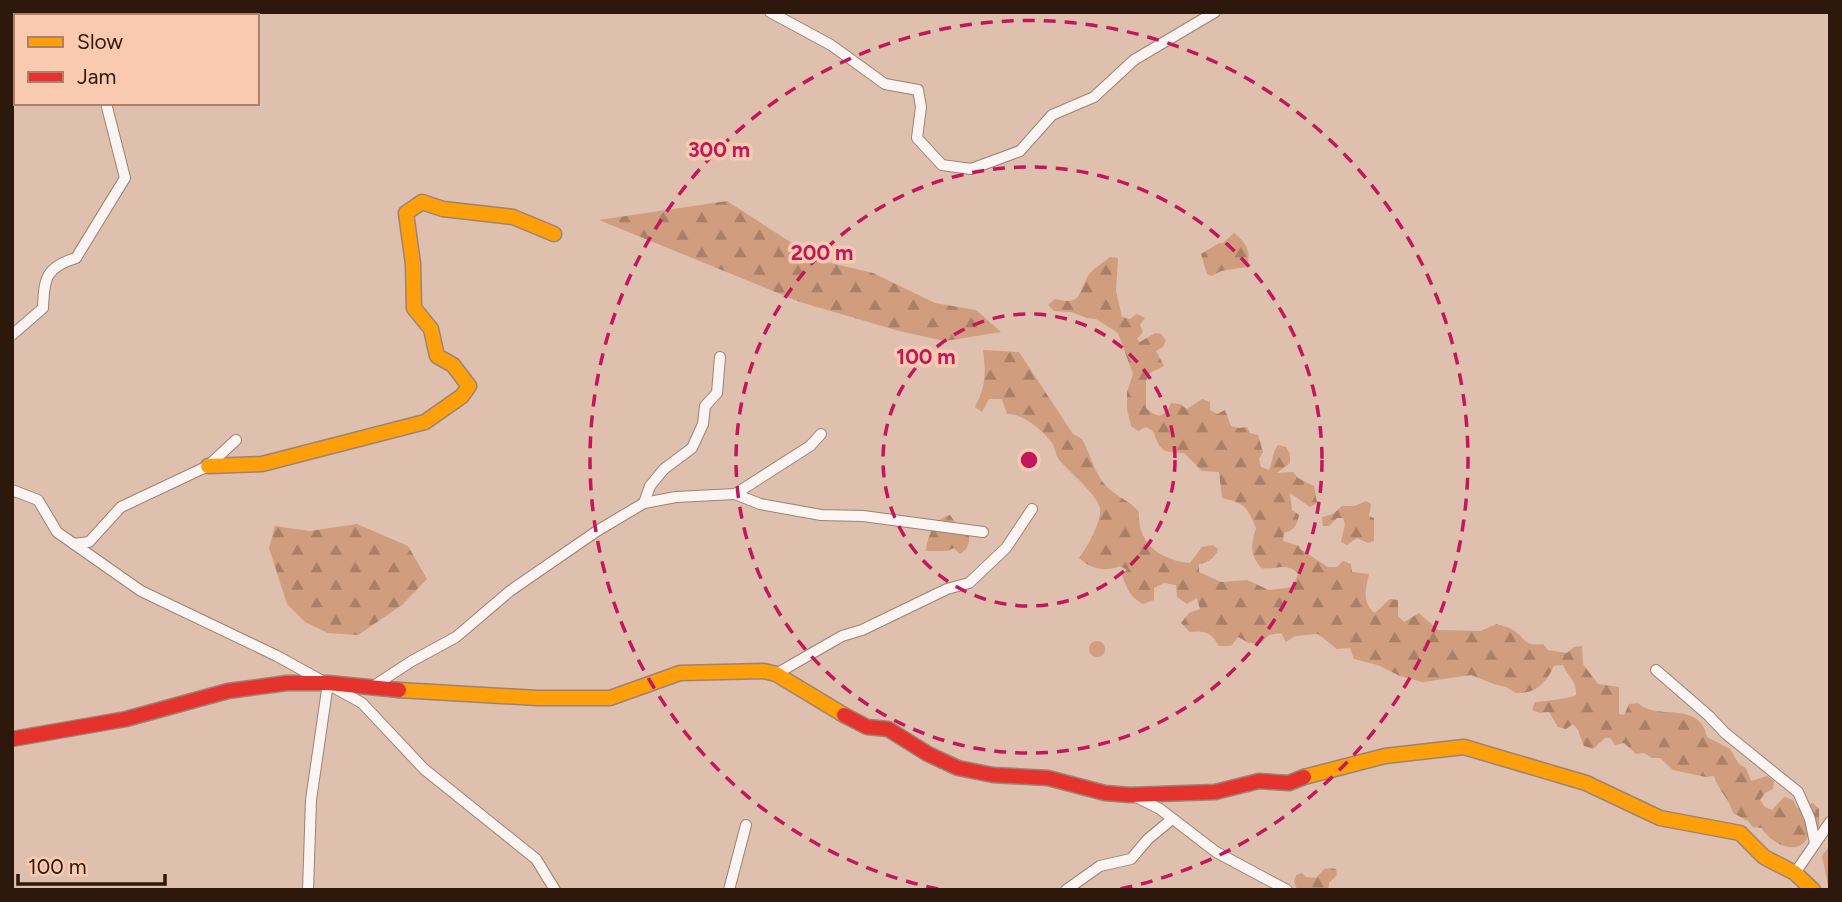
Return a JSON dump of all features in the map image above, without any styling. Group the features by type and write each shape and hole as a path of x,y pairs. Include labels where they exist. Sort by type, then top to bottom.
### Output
{"street":[{"path":"770,12 831,45 885,84 918,90 921,107 917,138 942,164 971,169 1020,151 1052,115 1094,97 1134,60 1216,12"},
{"path":"12,335 43,308 44,282 56,264 76,258 125,178 107,105"},
{"path":"208,466 262,464 425,422 461,396 469,386 453,365 437,355 431,329 415,308 412,290 413,264 406,213 422,202 443,209 513,217 554,234"},
{"path":"644,503 650,486 664,469 691,448 703,424 705,406 717,393 720,358"},
{"path":"735,494 810,446 821,434"},
{"path":"74,544 89,542 121,507 208,466 236,440"},
{"path":"12,490 38,500 57,532 141,591 228,631 328,683 362,704 424,769 536,859 555,890"},
{"path":"372,688 412,661 456,637 510,591 597,531 644,503 676,497 735,494 760,504 821,515 863,516 983,532"},
{"path":"776,674 842,636 862,630 947,589 968,583 1006,548 1032,509"},
{"path":"12,739 126,719 228,691 287,683 328,683 537,698 610,698 680,673 751,670 776,674 852,720 867,727 888,729 928,754 958,768 983,774 1048,778 1105,793 1130,795 1215,792 1259,781 1289,783 1317,772 1385,756 1464,747 1586,783 1660,818 1740,833 1764,856 1795,873 1813,890"},
{"path":"1657,670 1725,733 1798,792 1811,819 1815,843"},
{"path":"307,890 311,800 328,683"},
{"path":"1130,795 1150,802 1216,852 1287,890"},
{"path":"1066,890 1100,866 1131,859 1159,828 1171,820"},
{"path":"1795,873 1830,822"},
{"path":"729,890 746,825"}],"green space":[{"path":"727,201 818,260 873,273 935,303 976,310 1001,332 945,341 899,331 800,302 599,220"},
{"path":"1234,233 1247,248 1249,257 1246,267 1221,271 1212,276 1207,274 1201,254 1223,243"},
{"path":"1110,257 1118,258 1116,291 1122,317 1130,319 1137,314 1145,318 1140,325 1143,332 1137,339 1140,342 1155,333 1161,334 1166,340 1163,347 1156,351 1164,366 1150,373 1146,381 1146,408 1159,416 1167,412 1171,403 1180,404 1187,409 1202,399 1210,402 1210,410 1217,414 1225,410 1231,426 1247,427 1250,433 1258,435 1263,452 1259,459 1261,467 1269,470 1278,445 1286,447 1290,454 1290,463 1277,473 1293,472 1298,478 1314,486 1317,503 1310,507 1290,493 1292,510 1299,515 1294,527 1284,533 1283,541 1299,546 1328,567 1337,567 1343,561 1351,564 1352,572 1369,574 1366,600 1375,613 1390,599 1398,600 1398,616 1404,622 1419,613 1438,630 1480,631 1497,624 1511,629 1528,643 1543,644 1548,650 1567,653 1574,647 1582,646 1583,664 1598,684 1619,687 1619,714 1624,715 1629,704 1638,703 1655,711 1677,713 1696,719 1703,726 1707,737 1730,749 1739,764 1746,768 1751,781 1767,776 1774,781 1773,789 1765,793 1760,800 1765,807 1772,810 1784,797 1793,800 1797,808 1813,803 1819,809 1819,826 1816,833 1808,836 1804,843 1798,846 1785,846 1772,839 1762,828 1753,827 1733,813 1714,776 1706,777 1673,770 1660,758 1652,758 1644,753 1636,754 1624,743 1615,745 1610,738 1605,738 1593,749 1584,746 1573,724 1566,729 1558,727 1549,712 1532,710 1535,702 1576,695 1574,683 1563,665 1554,666 1548,678 1535,689 1516,693 1471,675 1423,682 1400,676 1378,665 1354,659 1350,648 1337,649 1318,634 1295,636 1286,642 1281,633 1269,635 1261,643 1249,643 1238,637 1231,646 1219,646 1208,633 1190,632 1181,623 1189,613 1200,609 1197,598 1187,604 1177,597 1176,585 1164,583 1154,588 1154,600 1143,604 1127,588 1122,575 1127,570 1120,566 1099,569 1079,558 1096,527 1100,513 1098,503 1059,460 1048,438 1025,419 1007,414 1002,399 989,399 982,412 975,407 984,380 983,350 1019,352 1073,434 1082,439 1102,481 1139,512 1142,533 1161,554 1190,563 1202,547 1213,545 1218,549 1217,552 1211,560 1199,564 1199,572 1221,582 1247,580 1269,590 1293,587 1298,574 1285,567 1261,568 1257,563 1252,544 1256,528 1244,507 1222,498 1219,472 1202,471 1184,453 1163,450 1153,431 1146,427 1138,431 1131,426 1127,392 1133,374 1118,333 1096,319 1071,312 1054,311 1048,305 1055,299 1075,299 1090,273"},
{"path":"1366,501 1371,504 1369,516 1374,518 1374,541 1368,543 1357,538 1347,545 1341,542 1345,524 1343,518 1337,518 1329,526 1323,526 1322,517 1333,514 1342,506 1354,506"},
{"path":"950,515 955,522 953,533 962,532 969,536 966,548 960,554 954,548 947,551 926,551 933,529 940,520"},
{"path":"357,524 408,546 427,579 402,605 358,635 328,633 305,622 287,604 269,548 275,526 310,531"},
{"path":"1094,641 1100,641 1105,649 1103,655 1094,657 1089,652 1089,646"},
{"path":"1830,845 1830,890 1829,890 1822,856"},
{"path":"1324,869 1336,869 1337,875 1329,883 1328,890 1299,890 1296,886 1296,875 1302,873 1306,877 1316,878"}],"traffic: slow":[{"path":"208,466 262,464 425,422 462,396 469,386 453,365 437,356 431,329 414,308 413,264 406,213 422,202 443,209 513,217 554,234"},
{"path":"399,690 537,698 610,698 680,673 764,671 776,674 844,715"},
{"path":"1304,777 1385,756 1464,747 1586,783 1660,818 1740,833 1764,857 1795,873 1813,890"}],"traffic: jam":[{"path":"12,739 126,719 228,691 287,683 328,683 399,690"},
{"path":"844,715 867,727 888,729 928,754 958,768 993,775 1048,778 1105,793 1130,795 1215,792 1259,781 1289,783 1304,777"}]}
